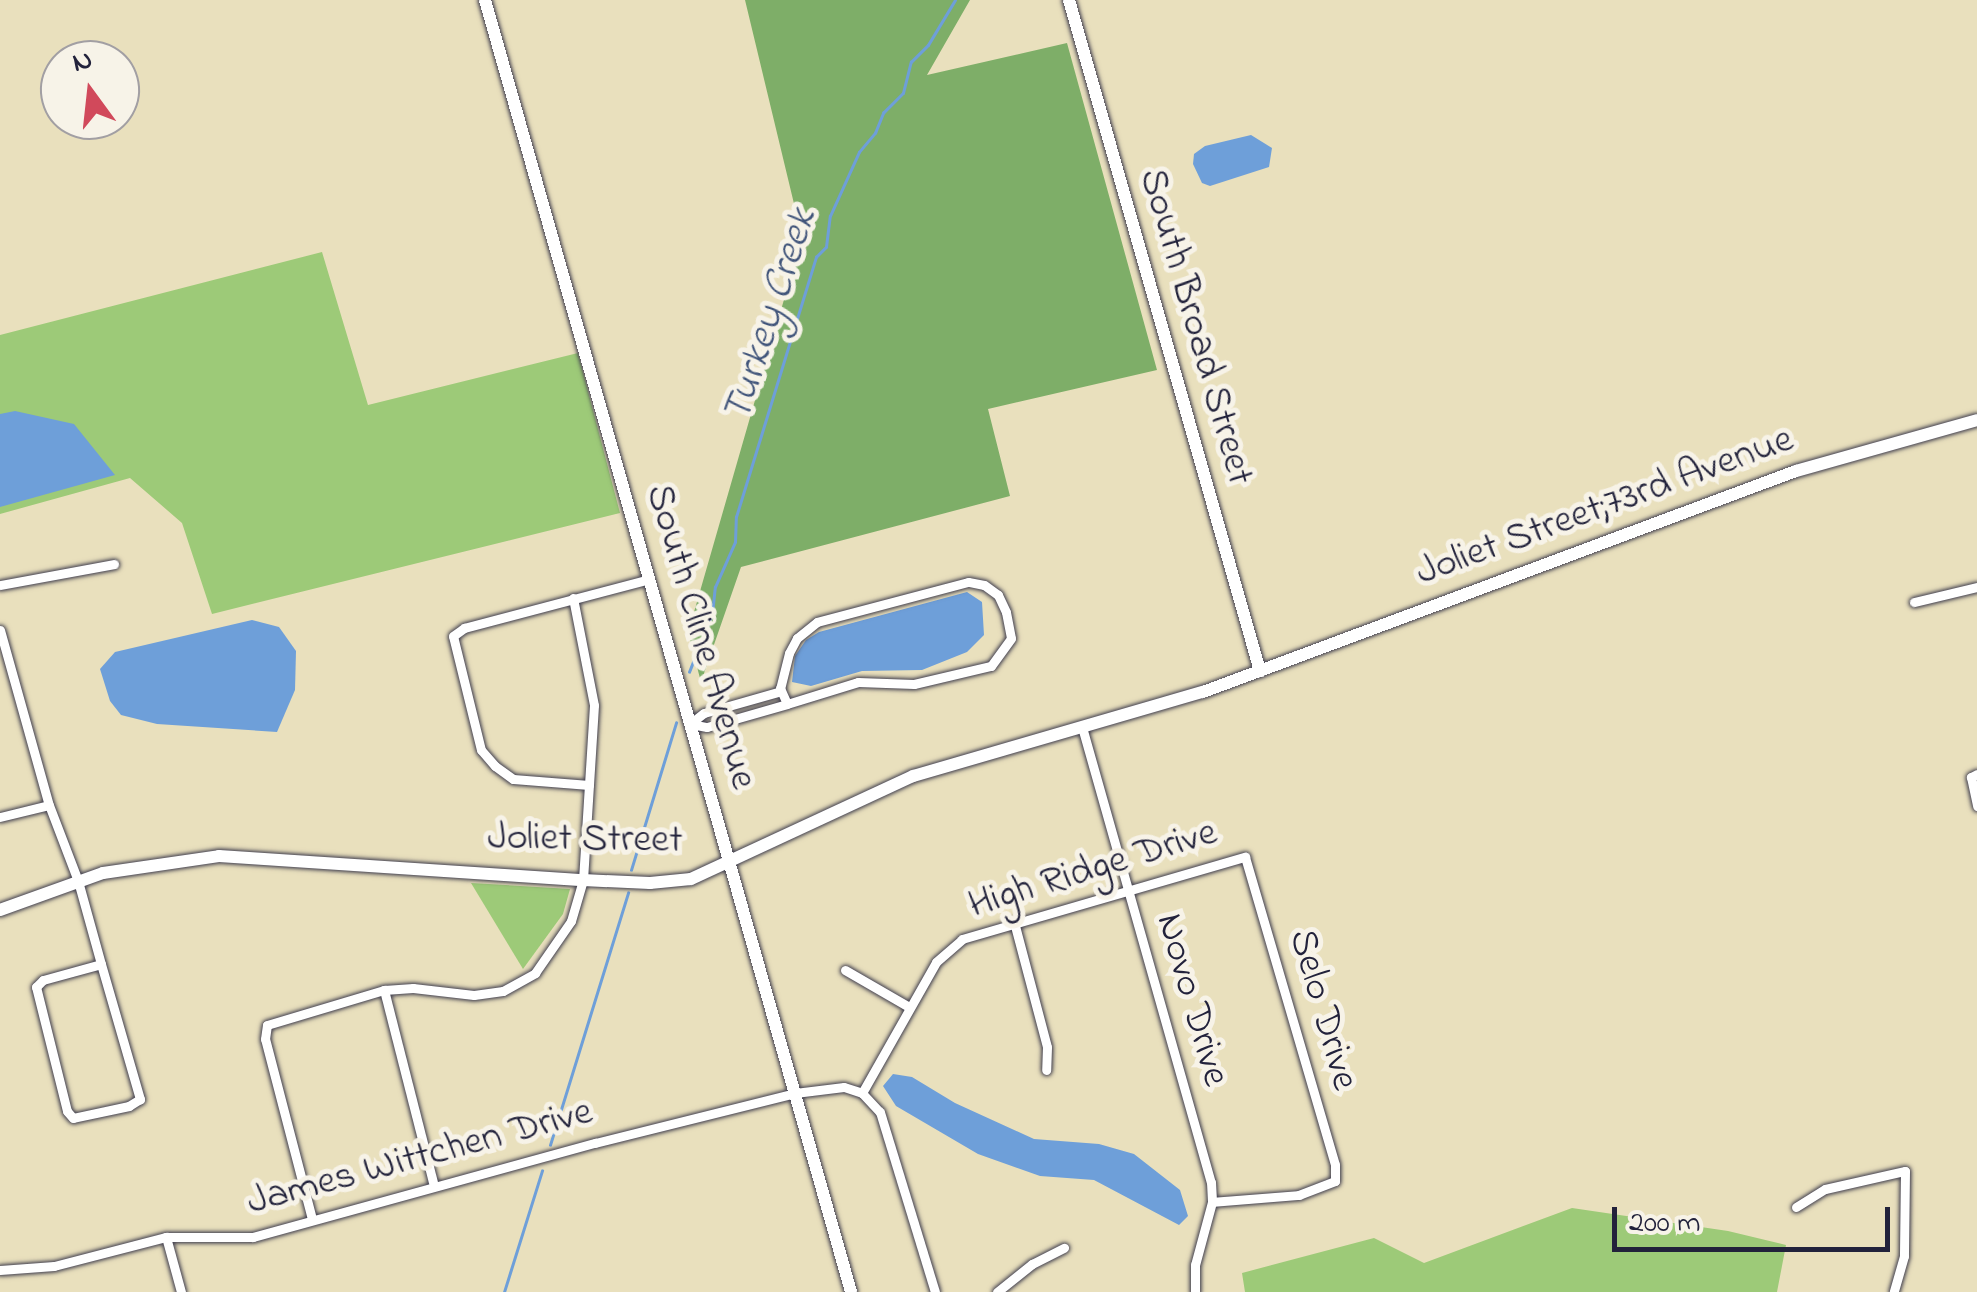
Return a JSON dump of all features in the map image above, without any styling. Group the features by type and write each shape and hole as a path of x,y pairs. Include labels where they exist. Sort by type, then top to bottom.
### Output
{"street":[{"name":"South Cline Avenue","path":"485,0 851,1292"},
{"name":"South Broad Street","path":"1069,0 1260,671"},
{"name":"Joliet Street;73rd Avenue","path":"1260,671 1796,471 1977,420"},
{"path":"0,585 114,564"},
{"path":"588,785 513,779 495,766 481,750 453,636 464,628 650,579"},
{"path":"691,724 707,727 787,704 858,682 914,684 991,666 1011,638 1006,612 998,595 984,585 968,582 817,622 797,638 789,653 781,690 787,704"},
{"path":"1914,602 1977,587"},
{"path":"312,1218 266,1040 267,1025 280,1017 384,990 413,988 474,995 503,990 535,973 571,921 583,880 592,678 573,598"},
{"path":"0,630 49,805 78,881 140,1099 129,1106 73,1118 62,1092 36,987 43,980 101,964"},
{"name":"Joliet Street","path":"0,910 78,881 170,860 253,856 583,880 668,882 729,864 913,776 1260,671"},
{"path":"691,724 704,713 781,690"},
{"name":"Novo Drive","path":"1082,726 1205,1159 1212,1202 1195,1265 1194,1292"},
{"path":"1974,775 1977,806"},
{"path":"0,818 49,805"},
{"name":"High Ridge Drive","path":"862,1093 936,962 962,940 1245,856"},
{"name":"Selo Drive","path":"1212,1202 1299,1195 1335,1182 1330,1147 1245,856"},
{"path":"1014,922 1048,1047 1046,1070"},
{"path":"845,970 909,1007"},
{"path":"384,990 434,1186"},
{"name":"James Wittchen Drive","path":"0,1270 54,1266 166,1237 253,1237 312,1218 796,1093 844,1087 862,1093"},
{"path":"862,1093 880,1112 889,1136 935,1292"},
{"path":"1796,1207 1825,1189 1904,1171 1904,1256 1894,1292"},
{"path":"166,1237 181,1292"},
{"path":"997,1292 1032,1264 1064,1248"}],"green space":[{"path":"745,0 970,0 927,75 1067,43 1157,370 988,409 1010,496 741,567 701,682 688,633 802,237"},
{"path":"322,252 368,405 578,353 620,513 212,614 182,523 130,478 0,514 0,335"},
{"path":"471,883 570,889 563,914 523,969"},
{"path":"1572,1208 1728,1231 1786,1245 1777,1292 1245,1292 1242,1273 1374,1238 1424,1263"}],"water":[{"path":"1251,135 1272,148 1269,167 1210,186 1202,183 1193,164 1194,154 1205,146"},
{"path":"15,411 74,424 115,475 0,507 0,414"},
{"path":"967,592 982,602 984,635 967,652 922,670 862,671 811,686 792,682 795,656 806,640 819,632"},
{"path":"252,620 279,627 296,651 295,690 277,732 157,724 121,715 110,701 100,669 115,652"},
{"path":"893,1074 912,1077 955,1103 1034,1139 1099,1144 1134,1154 1180,1190 1188,1216 1179,1225 1094,1180 1040,1176 978,1154 896,1106 883,1086"}],"waterway":[{"name":"Turkey Creek","path":"689,672 712,614 715,587 735,542 736,517 816,257 826,247 830,216 859,152 875,133 883,113 903,93 911,62 928,45 955,0"},
{"name":"Turkey Creek","path":"631,870 676,723"},
{"name":"Turkey Creek","path":"550,1145 628,893"},
{"name":"Turkey Creek","path":"504,1292 542,1171"}]}
